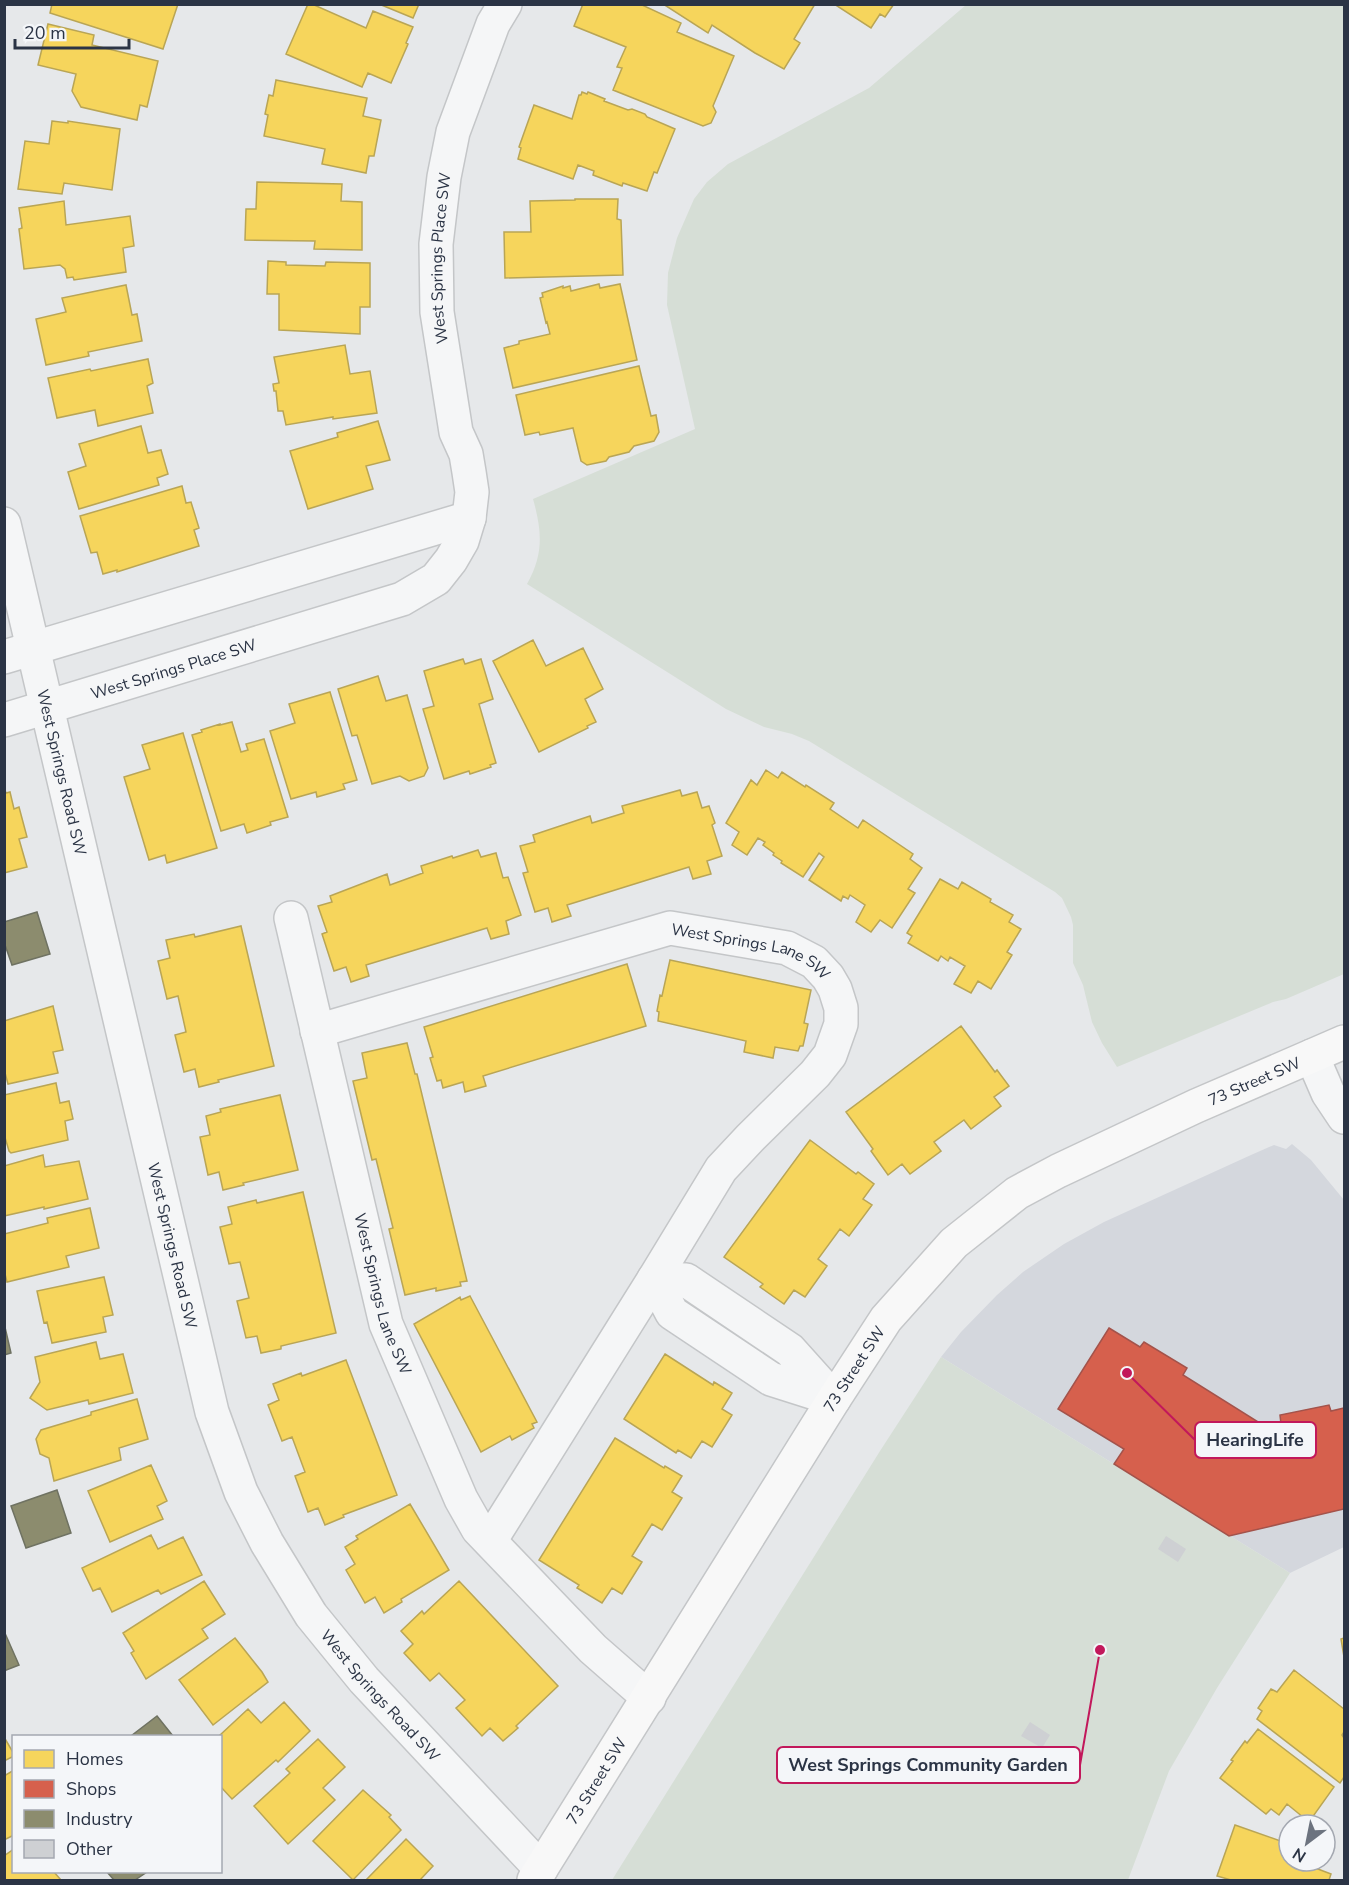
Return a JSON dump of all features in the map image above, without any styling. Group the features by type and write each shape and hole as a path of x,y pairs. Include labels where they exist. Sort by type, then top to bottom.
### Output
{"street":[{"name":"West Springs Place SW","path":"4,720 402,599 436,579 443,570 462,541 469,518 472,492 466,454 456,432 437,312 436,244 444,177 453,132 493,24 505,4"},
{"path":"19,652 469,518"},
{"name":"West Springs Road SW","path":"4,524 19,652 47,707 212,1412 241,1492 296,1592 335,1647 538,1875"},
{"name":"West Springs Lane SW","path":"291,918 386,1324 461,1499 478,1529 592,1649 649,1698"},
{"name":"West Springs Lane SW","path":"317,1031 670,928 787,948 814,962 828,977 835,989 841,1008 841,1024 830,1055 815,1074 721,1169 490,1540"},
{"name":"73 Street SW","path":"538,1875 886,1319 954,1244 1017,1193 1058,1171 1174,1116 1344,1042"},
{"path":"1312,1056 1329,1093 1344,1118"},
{"path":"654,1280 672,1313 771,1379 834,1399"}],"shaded area":[{"path":"966,5 1344,5 1344,974 1117,1067 1092,1022 1083,985 1073,963 1071,917 1062,898 1055,892 809,741 764,727 726,709 527,584 533,573 540,542 533,499 695,429 667,305 668,273 677,238 694,199 707,182 728,164 869,88"},
{"path":"1292,1144 1311,1160 1344,1200 1344,1547 1290,1573 941,1357 961,1332 997,1295 1023,1272 1064,1244 1104,1222 1251,1155 1274,1145 1286,1149"},
{"path":"941,1357 1290,1573 1217,1688 1169,1771 1128,1880 612,1880 880,1451"}],"building: Homes":[{"path":"52,4 178,4 163,49 50,13"},
{"path":"308,4 366,28 373,11 413,27 391,83 368,73 362,87 286,54"},
{"path":"379,4 419,4 413,18"},
{"path":"583,4 640,4 681,23 677,32 734,56 713,106 716,112 711,123 703,126 613,90 622,68 617,67 626,47 574,26"},
{"path":"663,4 815,4 794,39 800,43 784,69 712,25 708,33"},
{"path":"834,4 894,4 885,17 880,14 871,28"},
{"path":"48,24 94,35 92,45 158,61 147,107 140,105 137,120 81,107 72,91 76,74 38,65"},
{"path":"276,80 367,98 363,116 381,120 374,156 369,156 366,173 322,164 325,149 264,136 269,95 273,96"},
{"path":"582,92 587,94 588,92 605,99 604,101 645,114 675,129 647,191 623,183 622,186 593,175 594,171 578,165 573,179 518,159 521,148 519,147 534,105 572,119"},
{"path":"52,121 68,123 68,121 120,129 112,190 64,183 62,194 18,189 25,141 49,144"},
{"path":"257,182 342,184 341,201 362,202 362,250 314,249 315,241 245,240 246,209 256,209"},
{"path":"618,199 617,219 621,220 623,275 505,278 504,232 531,232 530,201"},
{"path":"64,201 66,225 130,216 134,246 123,248 126,272 74,280 73,277 67,278 65,269 60,265 24,269 19,208"},
{"path":"268,261 286,262 286,265 325,266 326,262 370,263 370,307 360,307 360,334 279,330 279,294 267,294"},
{"path":"599,284 600,288 620,284 637,360 513,388 504,348 519,344 519,341 550,334 540,298 543,297 542,293 563,286 563,288 570,286 571,291"},
{"path":"126,285 132,315 137,314 142,341 88,352 89,356 46,365 36,319 66,312 62,298"},
{"path":"345,345 350,374 370,371 377,413 286,425 283,411 278,411 276,391 274,391 273,384 279,383 274,357"},
{"path":"148,359 153,383 147,386 153,413 98,426 95,410 57,418 48,378"},
{"path":"639,366 651,416 656,415 659,432 654,441 634,446 629,452 609,457 606,461 587,465 581,461 573,428 540,435 539,432 525,435 516,395"},
{"path":"378,421 390,460 366,466 373,489 308,509 290,451 338,437 337,433"},
{"path":"141,426 148,453 161,450 168,474 157,478 159,485 79,509 68,472 86,466 79,444"},
{"path":"182,486 186,503 191,502 199,528 194,530 199,546 117,572 117,570 103,574 97,552 91,553 80,516"},
{"path":"533,640 546,666 583,648 603,689 585,699 596,722 539,752 493,661"},
{"path":"463,659 465,664 481,659 493,699 479,704 496,763 470,774 469,771 444,779 423,709 434,706 424,671"},
{"path":"378,676 386,701 407,695 428,768 424,776 409,781 400,776 372,784 357,735 352,736 338,689"},
{"path":"330,692 357,780 343,784 345,789 317,797 316,792 291,799 270,731 295,723 289,704"},
{"path":"232,722 241,752 248,750 246,744 264,739 288,817 270,822 271,825 247,833 244,824 221,831 192,735 202,732 201,730"},
{"path":"183,733 217,848 167,863 165,855 149,860 124,777 150,769 142,745"},
{"path":"766,770 778,778 782,772 805,787 806,785 834,803 830,809 858,828 863,820 913,854 910,859 922,868 908,889 915,893 892,928 880,920 871,932 856,922 865,905 850,895 848,899 843,896 841,901 809,880 824,857 819,853 803,877 781,863 782,861 773,855 774,853 763,845 765,842 758,838 747,855 732,845 739,832 726,823 751,780 757,785"},
{"path":"5,790 6,793 10,792 14,809 19,807 27,837 19,839 27,867 4,873"},
{"path":"680,790 682,796 697,792 702,808 709,806 715,823 712,825 722,856 707,861 711,874 693,879 689,867 567,905 571,916 552,922 548,908 535,912 523,873 528,872 520,846 535,842 533,835 590,816 592,823 624,813 622,806"},
{"path":"478,850 481,857 496,853 503,878 508,877 521,915 506,921 509,934 491,939 487,928 366,965 369,976 351,982 346,967 334,971 322,934 327,932 318,906 332,902 330,896 387,874 390,885 423,873 421,866"},
{"path":"940,879 958,889 962,882 991,899 990,902 1013,915 1009,922 1021,929 1007,952 1012,955 991,989 978,981 971,993 954,984 965,966 950,957 948,961 941,956 938,961 908,943 912,936 907,933"},
{"path":"241,926 274,1066 199,1087 195,1069 184,1072 175,1035 186,1032 178,996 167,999 158,961 170,958 166,940 194,934 195,937"},
{"path":"670,960 811,990 804,1023 808,1024 803,1046 800,1046 798,1051 775,1047 773,1058 744,1052 746,1041 658,1021 660,995 662,996"},
{"path":"627,964 646,1026 483,1076 486,1086 465,1092 463,1082 443,1088 441,1080 437,1081 424,1027"},
{"path":"53,1006 63,1050 53,1052 58,1073 8,1084 4,1069 4,1021"},
{"path":"961,1026 995,1072 997,1070 1009,1086 994,1097 1001,1106 971,1129 964,1120 934,1142 941,1151 910,1174 902,1164 888,1175 871,1151 873,1149 846,1112"},
{"path":"407,1043 415,1074 417,1074 467,1281 460,1282 461,1286 436,1291 436,1288 405,1295 389,1229 393,1228 376,1159 372,1160 353,1081 367,1078 362,1053"},
{"path":"56,1083 60,1103 69,1101 73,1119 65,1121 68,1140 11,1153 4,1134 4,1095"},
{"path":"280,1095 298,1170 223,1190 219,1172 208,1175 200,1137 210,1135 206,1116 221,1112 220,1109"},
{"path":"810,1140 856,1174 858,1172 874,1184 863,1199 872,1205 849,1236 840,1229 818,1259 827,1266 805,1297 794,1290 784,1304 760,1287 763,1284 724,1257"},
{"path":"43,1155 45,1167 79,1161 88,1199 4,1216 4,1166"},
{"path":"303,1192 336,1333 261,1353 257,1336 246,1338 237,1301 249,1298 240,1262 229,1264 220,1227 232,1224 228,1207"},
{"path":"90,1208 99,1248 66,1256 69,1267 7,1282 4,1270 4,1234 48,1223 47,1218"},
{"path":"104,1277 113,1315 103,1317 106,1332 52,1343 47,1322 44,1323 37,1291"},
{"path":"470,1296 537,1422 532,1424 534,1428 512,1440 510,1436 481,1452 414,1324 460,1297 461,1300"},
{"path":"96,1342 100,1359 123,1354 133,1393 89,1404 88,1400 47,1410 30,1398 40,1382 35,1357"},
{"path":"665,1354 713,1385 714,1382 732,1393 722,1409 732,1415 712,1447 702,1441 691,1458 678,1450 676,1453 624,1419"},
{"path":"346,1360 397,1495 343,1515 344,1517 325,1525 318,1508 308,1512 295,1476 305,1472 292,1437 282,1441 268,1405 279,1400 273,1384"},
{"path":"137,1399 148,1439 119,1448 121,1460 54,1481 49,1458 40,1454 36,1439 41,1430"},
{"path":"615,1438 664,1468 665,1466 682,1476 672,1492 682,1498 662,1530 652,1524 632,1556 642,1562 622,1594 612,1588 602,1603 577,1588 579,1585 539,1560"},
{"path":"151,1465 167,1501 157,1506 163,1519 110,1542 88,1491"},
{"path":"410,1504 449,1570 401,1599 402,1602 384,1613 375,1597 365,1603 346,1570 355,1564 345,1547 358,1539 356,1536"},
{"path":"151,1535 158,1549 183,1537 202,1575 161,1594 158,1590 112,1612 100,1588 93,1591 82,1568"},
{"path":"204,1581 225,1614 202,1629 208,1638 146,1679 123,1633"},
{"path":"459,1581 558,1686 503,1741 490,1728 482,1736 456,1708 465,1700 439,1673 430,1681 404,1653 413,1644 401,1631 422,1611 424,1614"},
{"path":"235,1638 268,1682 213,1725 179,1680"},
{"path":"1344,1638 1344,1657 1341,1639"},
{"path":"1294,1670 1344,1709 1342,1735 1344,1738 1344,1777 1340,1783 1257,1719 1262,1711 1258,1708 1271,1689 1277,1692"},
{"path":"284,1702 310,1731 278,1762 276,1760 232,1799 222,1788 222,1735 220,1735 248,1709 261,1723"},
{"path":"1258,1729 1334,1787 1315,1813 1298,1813 1287,1804 1280,1813 1277,1814 1271,1809 1266,1814 1220,1778 1245,1741 1247,1743"},
{"path":"4,1737 12,1751 12,1757 4,1761"},
{"path":"318,1739 345,1767 323,1788 335,1800 288,1844 254,1806 290,1773 286,1769"},
{"path":"12,1771 12,1836 4,1840 4,1776"},
{"path":"363,1790 391,1815 389,1817 401,1830 353,1880 313,1841"},
{"path":"1235,1825 1277,1840 1277,1873 1331,1874 1329,1880 1231,1880 1217,1876"},
{"path":"406,1839 433,1866 420,1880 366,1880"},
{"path":"12,1850 12,1873 55,1873 61,1880 4,1880 4,1856"}],"building: Shops":[{"path":"1109,1328 1140,1347 1144,1342 1187,1368 1183,1375 1266,1427 1281,1424 1280,1415 1329,1405 1331,1411 1344,1408 1344,1509 1229,1536 1114,1464 1124,1449 1058,1409"}],"building: Industry":[{"path":"37,912 50,954 12,965 4,942 4,922"},
{"path":"4,1323 11,1353 4,1355"},
{"path":"57,1490 71,1533 26,1548 11,1506"},
{"path":"4,1631 19,1665 4,1671"},
{"path":"157,1716 172,1735 132,1735"},
{"path":"108,1873 146,1873 135,1880 114,1880"}],"building: Other":[{"path":"1166,1536 1186,1549 1178,1562 1158,1549"},
{"path":"1030,1722 1050,1735 1042,1748 1021,1736"}],"place":[{"name":"HearingLife","path":"1127,1373"},
{"name":"West Springs Community Garden","path":"1100,1650"}]}
